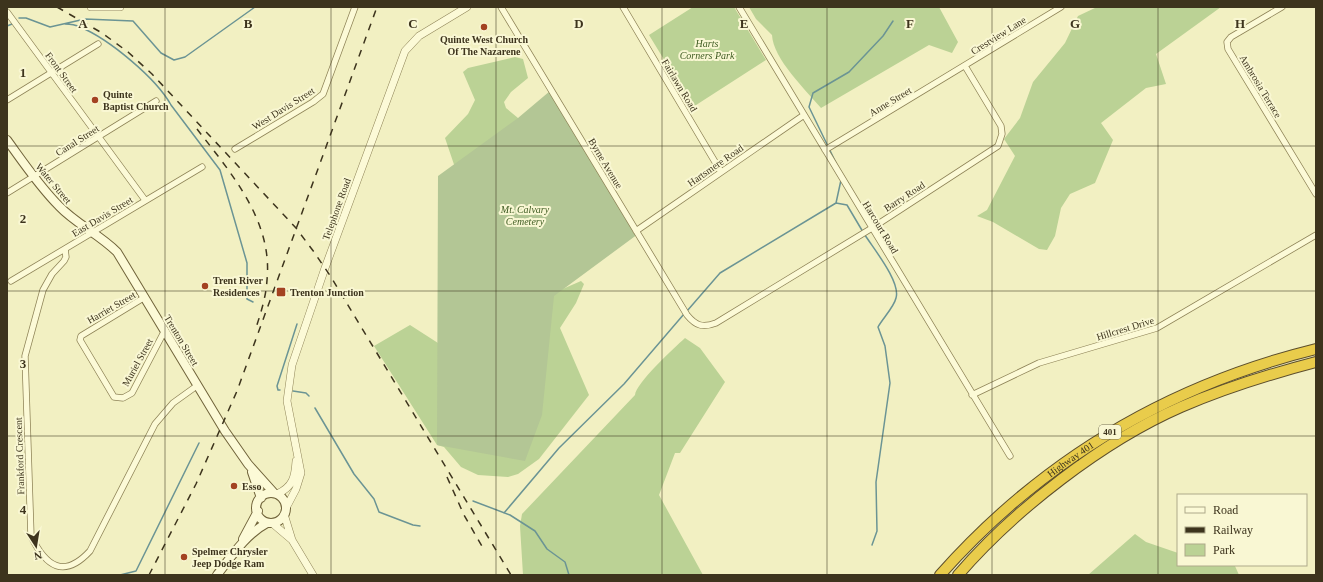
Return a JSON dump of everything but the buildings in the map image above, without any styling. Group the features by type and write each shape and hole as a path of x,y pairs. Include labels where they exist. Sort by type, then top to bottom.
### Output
{"highway":[{"name":"Highway 401","path":"940,575 990,522 1007,507 1072,457 1104,435 1169,399 1219,378 1285,357 1316,349"},
{"name":"Highway 401","path":"958,575 995,536 1042,495 1103,450 1144,426 1181,407 1264,376 1316,362"}],"main road":[{"name":"Water Street","path":"7,140 34,177 59,206 77,222 93,232"},
{"name":"Trenton Street","path":"93,232 117,252 225,432 248,464 276,493"},
{"name":"Trenton Street","path":"248,464 259,488 261,498"},
{"path":"217,575 236,550 255,531 279,520 285,511 283,498 276,493 267,494 261,498 258,503 258,511 261,519 270,523"},
{"path":"236,550 258,511"}],"street":[{"path":"91,7 120,7"},
{"name":"West Davis Street","path":"235,148 313,102 323,94 355,7"},
{"name":"Telephone Road","path":"285,511 301,477 287,401 292,365 325,268 405,51 419,36 467,7"},
{"name":"Byrne Avenue","path":"501,7 687,315 698,326"},
{"name":"Fairlawn Road","path":"623,7 721,172"},
{"name":"Harcourt Road","path":"739,7 1010,456"},
{"name":"Crestview Lane","path":"964,66 1061,7"},
{"name":"Ambrosia Terrace","path":"1282,7 1231,37 1227,42 1228,50 1316,194"},
{"name":"Front Street","path":"7,12 146,200"},
{"path":"7,100 98,44"},
{"name":"Anne Street","path":"825,150 964,66"},
{"name":"Barry Road","path":"698,326 706,327 716,323 872,228 992,151 1001,141 1001,126 964,66"},
{"name":"Canal Street","path":"7,193 156,101"},
{"name":"Hartsmere Road","path":"636,231 804,115"},
{"name":"East Davis Street","path":"10,281 202,167"},
{"name":"Hillcrest Drive","path":"972,395 1039,363 1157,328 1316,235"},
{"name":"Frankford Crescent","path":"64,249 66,257 64,261 52,274 43,290 25,356 31,536 37,550 50,563 56,567 65,568 72,566 82,560 90,551 155,424 173,403 198,385"},
{"name":"Harriet Street","path":"121,398 114,397 80,340 84,334 145,297"},
{"name":"Muriel Street","path":"121,398 128,397 132,392 165,330"},
{"name":"Telephone Road","path":"276,493 288,487 293,482 297,451"},
{"path":"285,511 292,540 313,575"},
{"path":"270,523 292,540"}],"green space":[{"name":"Harts Corners Park","path":"693,7 734,7 766,60 693,107 649,35"},
{"path":"749,7 939,7 958,42 952,53 929,45 821,108 791,74 778,54 772,35 756,19"},
{"path":"1097,7 1221,7 1156,54 1166,84 1146,88 1101,123 1113,140 1095,183 1070,194 1061,208 1055,236 1047,250 1039,249 993,222 977,216 987,210 1015,156 1004,139 1020,118 1033,82 1065,43 1078,16"},
{"path":"515,57 523,59 528,78 511,92 504,102 506,108 518,118 499,352 558,291 581,281 584,284 576,303 560,328 589,395 539,459 518,474 508,477 478,475 461,467 444,447 437,445 374,346 410,325 438,343 463,191 445,138 468,114 475,100 463,72 468,68"},
{"name":"Mt. Calvary Cemetery","path":"550,91 638,234 554,296 542,415 525,461 437,445 438,176 518,118"},
{"path":"685,338 700,348 725,382 680,453 675,453 659,495 703,575 523,575 520,526 522,514 635,395 648,374"},
{"path":"1135,534 1146,542 1177,553 1177,566 1235,566 1239,575 1088,575"}],"waterway":[{"path":"19,18 26,18 50,27 85,19 133,21 161,53 174,60 185,57 255,7"},
{"path":"837,165 809,107 813,93 849,72 883,36 893,21"},
{"path":"7,26 12,24"},
{"path":"65,24 71,24 92,33 131,60 155,83 164,94 220,170 247,263 247,299 253,302"},
{"path":"836,203 841,180"},
{"path":"687,311 720,273 836,203 847,205 863,232"},
{"path":"865,235 880,256 890,274 896,291 896,298 893,305 878,327 885,346 890,383 876,482 877,531 872,545"},
{"path":"504,513 559,448 624,384 684,314"},
{"path":"280,390 278,390 277,386 297,324"},
{"path":"293,391 306,393 309,396"},
{"path":"315,408 354,474 374,499 379,512 413,525 420,526"},
{"path":"120,575 136,571 199,443"},
{"path":"473,501 510,515 535,531 547,549 565,562 569,575"}],"railway":[{"path":"57,7 102,33 128,52 152,74 296,228 331,277 511,575"},
{"path":"149,575 196,484 237,391 377,7"},
{"path":"197,129 236,181 247,199 263,238 267,258 267,280 256,328"},
{"path":"447,477 464,515 483,548"}],"place":[{"name":"Quinte West Church Of The Nazarene","path":"484,27"},
{"name":"Quinte Baptist Church","path":"95,100"},
{"name":"Trent River Residences","path":"205,286"},
{"name":"Trenton Junction","path":"281,292"},
{"name":"Esso","path":"234,486"},
{"name":"Spelmer Chrysler Jeep Dodge Ram","path":"184,557"}]}
